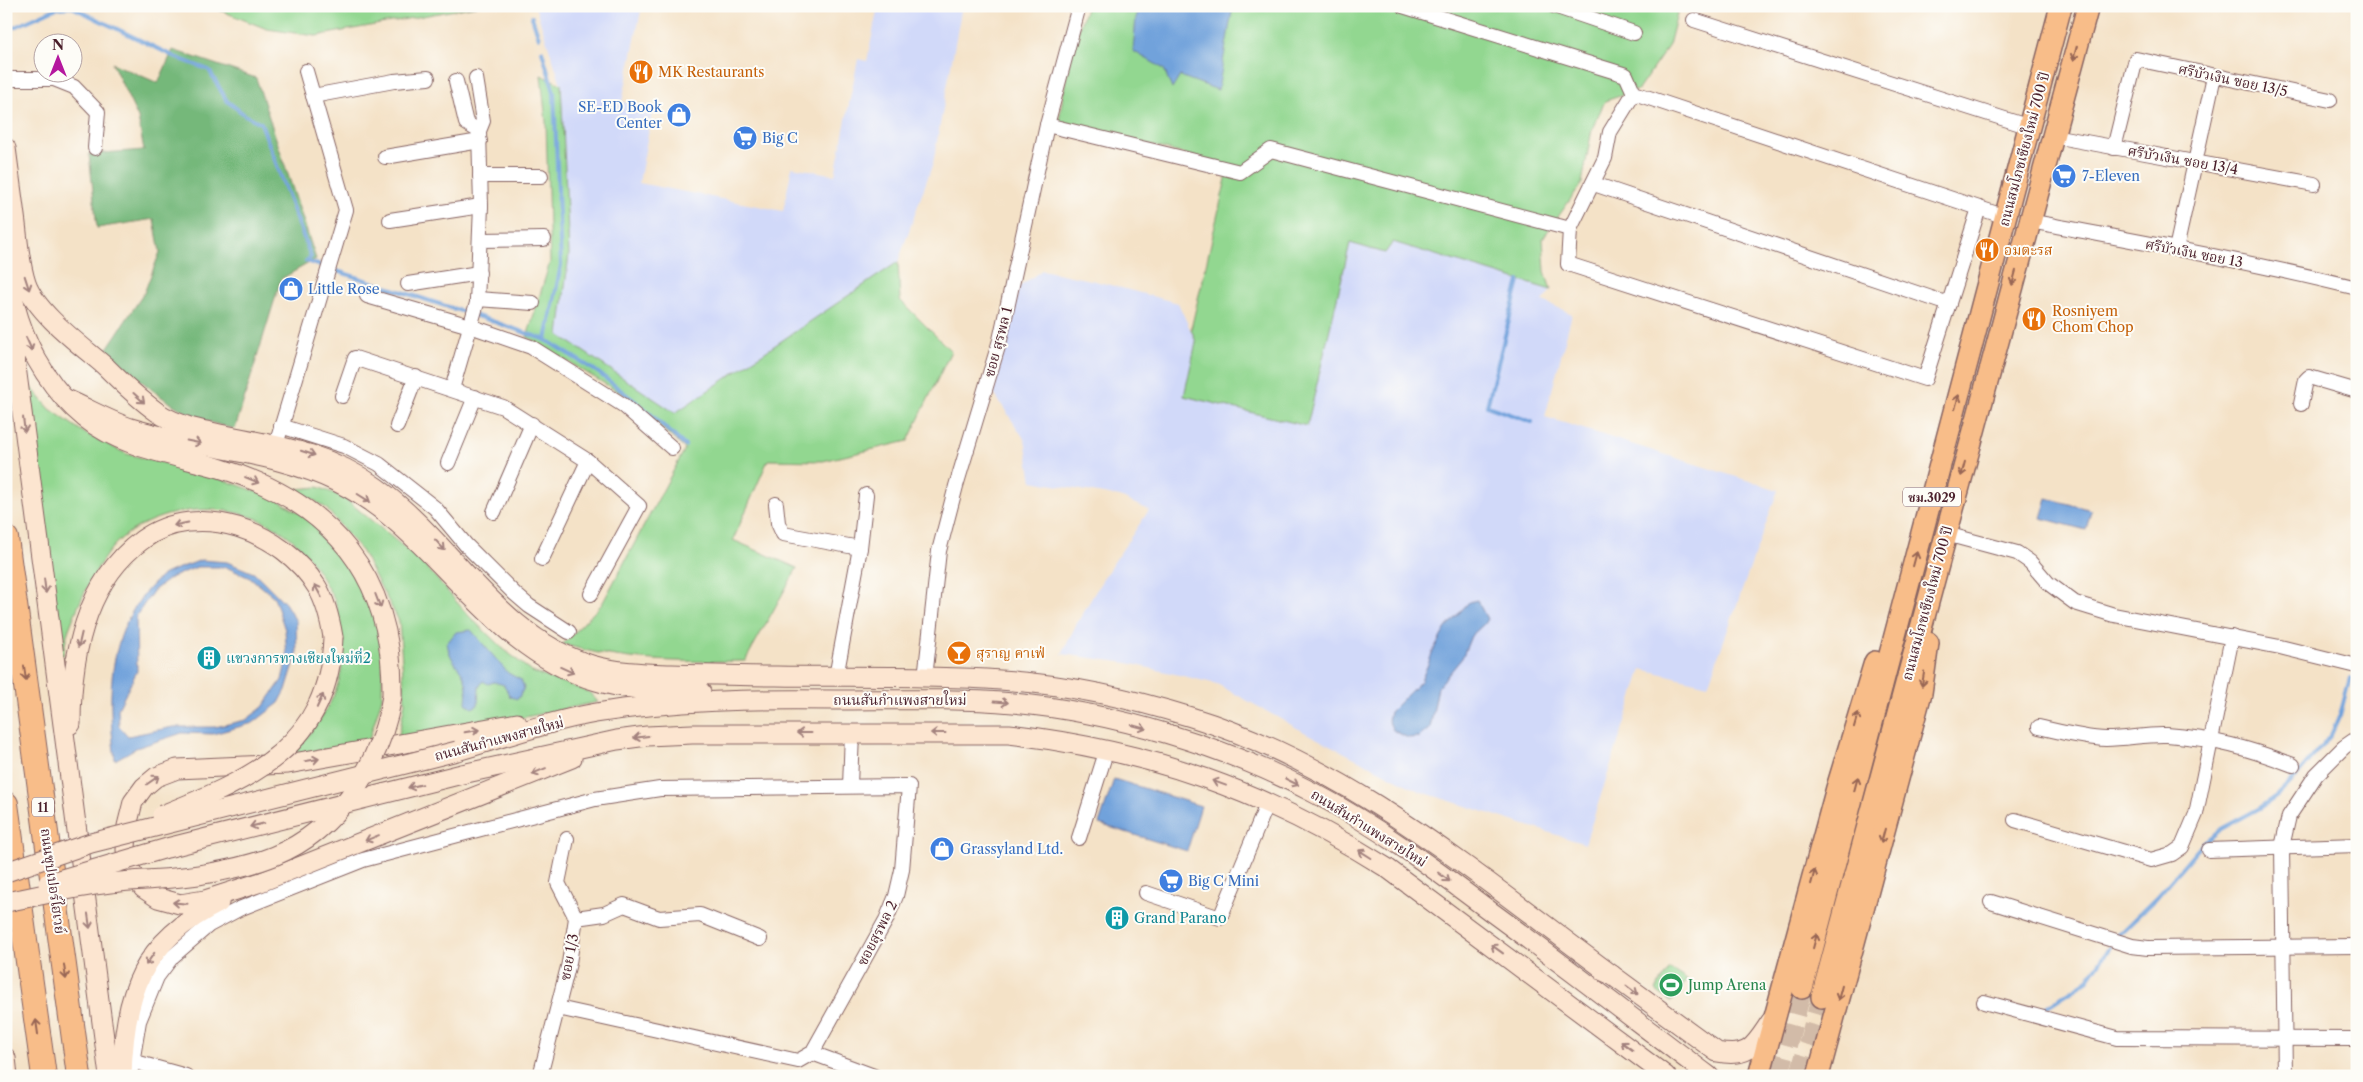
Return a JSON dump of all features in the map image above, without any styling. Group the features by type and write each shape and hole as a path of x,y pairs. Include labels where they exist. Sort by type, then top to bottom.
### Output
{"highway":[{"name":"ถนนซุปเปอร์ไฮเวย์","path":"6,538 79,1076"},
{"path":"6,804 44,1076"}],"main road":[{"name":"ถนนสมโภชเชียงใหม่ 700 ปี","path":"1802,988 2061,6"},
{"name":"ถนนสมโภชเชียงใหม่ 700 ปี","path":"1822,997 2088,6"},
{"path":"6,148 20,256 27,288 43,309 145,403 164,417 185,426 306,452 330,461 376,487 423,527 515,622 531,636 561,653 594,666 641,673 932,678 1001,680 1041,684 1150,705 1194,718 1238,733 1279,751 1342,783 1402,820 1717,1052 1745,1053 1757,1042 1774,1016"},
{"path":"6,263 18,318 31,349 47,377 85,418 111,434 149,449 242,476 280,493 319,518 352,554 365,572 375,593 388,635 392,696 386,726 379,746 359,783 332,816 314,832 275,856 229,870 175,878 110,883 6,902"},
{"path":"6,290 109,1076"},
{"path":"66,399 130,428 251,453 310,470 338,483 367,499 386,514 428,552 449,576 506,631 540,656 576,674 598,682 640,690 777,699"},
{"path":"72,799 71,722 76,659 83,629 102,585 125,556 146,538 178,524 204,522 242,528 267,539 286,552 316,586 330,618 333,637 330,673 318,706 303,730 278,756 254,772 216,792 91,843"},
{"path":"1759,1076 1766,1066 1774,1016 1863,696 1883,636 1908,588"},
{"path":"1818,1076 1921,693 1928,648 1929,596"},
{"path":"932,678 972,700"},
{"name":"ถนนสันกำแพงสายใหม่","path":"6,872 91,843 457,750 590,714 679,704 777,699 972,700 1018,703 1074,712 1164,734 1236,758 1312,792 1380,832 1512,926 1709,1076"},
{"path":"1074,712 1150,705"},
{"path":"590,714 527,721 288,764 187,767 156,777 144,787 133,802 127,826 126,850 131,871 143,888 158,898 186,904 205,900 261,882 617,740"},
{"name":"ถนนสันกำแพงสายใหม่","path":"6,898 74,874 168,848 462,774 617,740 692,734 1009,734 1107,749 1185,771 1268,802 1344,841 1387,868 1666,1076"},
{"path":"1342,783 1380,832"},
{"path":"127,1068 125,1034 131,1003 142,970 152,954 204,911 261,882"},
{"path":"1512,926 1612,975"}],"street":[{"name":"ซอย สุรพล 1","path":"932,678 940,551 956,486 1000,340 1047,125 1079,6"},
{"path":"1403,6 1626,75 1634,93 2006,217"},
{"path":"1554,6 1634,33"},
{"path":"1694,20 2030,127"},
{"name":"ศรีบัวเงิน ซอย 13/5","path":"2114,148 2136,59 2330,100"},
{"path":"276,445 345,216 345,205 306,71"},
{"path":"2176,249 2214,76"},
{"path":"313,96 394,81 428,78"},
{"path":"452,389 477,301 481,206 480,136 483,121 476,78"},
{"path":"6,79 54,79 74,87 98,112 95,148"},
{"path":"456,81 466,123 480,136"},
{"path":"1634,93 1610,132 1605,158 1594,184 1570,229 1568,264 1925,379 1979,208"},
{"path":"1047,125 1240,172 1271,150 1570,229"},
{"path":"385,157 480,136"},
{"name":"ศรีบัวเงิน ซอย 13/4","path":"2053,136 2314,184"},
{"path":"480,176 541,176"},
{"path":"1594,184 1949,304"},
{"path":"390,220 481,206"},
{"name":"ศรีบัวเงิน ซอย 13","path":"2030,221 2300,274 2357,288"},
{"path":"480,240 544,239"},
{"path":"408,284 479,273"},
{"path":"367,296 471,323 531,347 622,405 672,448"},
{"path":"477,301 533,303"},
{"path":"342,396 355,358 503,407 588,462 639,506 591,594"},
{"path":"397,426 416,377"},
{"path":"2301,404 2306,380 2309,377 2357,391"},
{"path":"448,463 475,397"},
{"path":"494,512 532,424"},
{"path":"281,426 344,446 364,455 406,484 435,508 466,545 527,605 570,632"},
{"path":"542,559 588,462"},
{"path":"836,677 860,548 866,495"},
{"path":"776,504 778,523 783,534 860,548"},
{"path":"1946,534 2016,553 2030,562 2048,583 2075,603 2114,615 2319,655 2357,666"},
{"path":"515,622 527,605"},
{"path":"2015,820 2151,860 2172,854 2182,847 2196,814 2232,637"},
{"path":"2039,727 2081,737 2108,739 2164,735 2211,739 2257,751 2293,765"},
{"path":"130,1076 127,1068 138,1021 157,977 172,957 190,940 216,921 238,909 386,853 617,795 660,789 850,786 852,733"},
{"path":"2285,1076 2282,847 2289,816 2316,774 2344,747 2357,738"},
{"path":"1080,838 1107,749"},
{"name":"ซอยสุรพล 2","path":"558,1008 798,1061 812,1052 886,920 896,896 902,870 910,786 850,786"},
{"path":"1146,893 1220,918 1268,802"},
{"name":"ซอย 1/3","path":"540,1076 570,963 576,918 558,883 567,840"},
{"path":"2209,850 2357,845"},
{"path":"1991,902 2132,946 2148,948 2357,946"},
{"path":"576,918 604,914 624,905 659,918 700,915 760,939"},
{"path":"1984,1002 2118,1038 2357,1039"},
{"path":"812,1052 874,1076"},
{"path":"127,1068 186,1076"}],"shaded area":[{"path":"535,6 642,6 622,102 653,108 639,183 783,211 792,167 835,175 858,59 867,61 878,6 962,6 933,163 898,262 675,414 559,335 569,254 561,84"},
{"path":"1393,242 1551,290 1543,301 1572,314 1545,417 1778,490 1708,685 1642,669 1585,844 1419,791 1306,733 1217,684 1128,663 1062,654 1076,625 1104,577 1149,510 1120,497 1032,481 1025,440 993,392 1019,287 1042,270 1095,281 1178,303 1196,342 1185,396 1307,426 1350,243 1385,253"}],"green space":[{"path":"209,6 476,6 316,36 267,29"},
{"path":"1087,6 1679,6 1669,45 1638,90 1605,101 1592,129 1582,183 1543,238 1545,271 1551,290 1393,242 1385,253 1350,243 1307,426 1184,396 1196,342 1191,329 1229,166 1059,121 1077,34"},
{"path":"173,50 256,78 316,259 281,279 235,429 196,417 180,409 151,389 106,350 144,293 160,252 154,219 97,228 89,154 144,150 138,118 112,63 158,83"},
{"path":"541,75 561,84 569,254 559,335 675,413 898,262 900,300 951,351 908,441 823,461 768,460 733,540 797,568 745,661 676,661 631,658 608,655 563,644 602,604 685,449 625,396 527,337 550,262 546,122"},
{"path":"30,386 50,409 86,434 127,454 201,472 275,498 308,518 353,568 383,635 382,698 367,746 294,753 322,717 337,687 342,660 337,608 334,598 322,578 299,546 270,525 250,516 228,511 184,511 142,525 123,537 107,554 86,590 69,629 60,668"},
{"path":"318,487 343,497 423,563 468,615 500,646 532,672 589,692 598,702 487,725 398,740 405,702 399,621 362,552 326,508 296,489"},
{"name":"Jump Arena","path":"1670,969 1687,980 1671,1002 1655,990"}],"water":[{"path":"1140,6 1233,6 1218,90 1180,76 1172,89 1164,69 1133,51 1136,18"},
{"path":"2047,498 2091,510 2086,530 2041,518"},
{"path":"201,560 227,562 256,574 285,603 296,621 297,654 286,690 279,703 253,723 213,734 182,733 136,748 115,760 111,718 112,676 121,635 141,598 155,582 169,572","holes":["197,567 226,567 252,579 274,597 285,630 287,658 282,680 263,707 246,720 215,727 173,727 128,736 119,726 118,709 137,671 136,616 154,590 172,577"]},
{"path":"1477,600 1487,619 1471,636 1462,658 1438,687 1430,728 1419,737 1408,738 1393,730 1388,720 1390,712 1421,681 1435,647 1446,628 1469,602"},
{"path":"471,630 508,673 521,680 524,688 518,699 510,697 504,685 494,682 488,684 483,681 479,687 478,705 472,708 466,703 466,683 451,656 447,643 456,632"},
{"path":"1114,779 1201,806 1187,851 1099,824"}],"waterway":[{"path":"6,31 57,8 72,7 175,57 209,70 227,101 245,115 261,123 311,257 306,261 546,340 596,371 644,408 685,446"},
{"path":"532,17 539,38"},
{"path":"542,51 554,92 561,265 546,340"},
{"path":"1519,281 1487,406 1532,422"},
{"path":"2118,935 2157,897 2205,841 2221,829 2260,808 2277,796 2295,778 2331,735 2340,715 2350,678"},
{"path":"2043,1009 2088,980 2110,947"},
{"path":"1516,1076 1534,1074"}],"tunnel":[{"path":"1778,1076 1802,988"},
{"path":"1800,1076 1822,997"}],"place":[{"name":"MK Restaurants","path":"641,72"},
{"name":"SE-ED Book Center","path":"679,115"},
{"name":"Big C","path":"745,138"},
{"name":"7-Eleven","path":"2064,176"},
{"name":"อมตะรส","path":"1987,250"},
{"name":"Little Rose","path":"291,289"},
{"name":"Rosniyem Chom Chop","path":"2034,319"},
{"name":"สุราญ คาเฟ่","path":"959,653"},
{"name":"แขวงการทางเชียงใหม่ที่2","path":"209,658"},
{"name":"Grassyland Ltd.","path":"942,849"},
{"name":"Big C Mini","path":"1171,881"},
{"name":"Grand Parano","path":"1117,918"},
{"name":"Jump Arena","path":"1671,985"}]}
